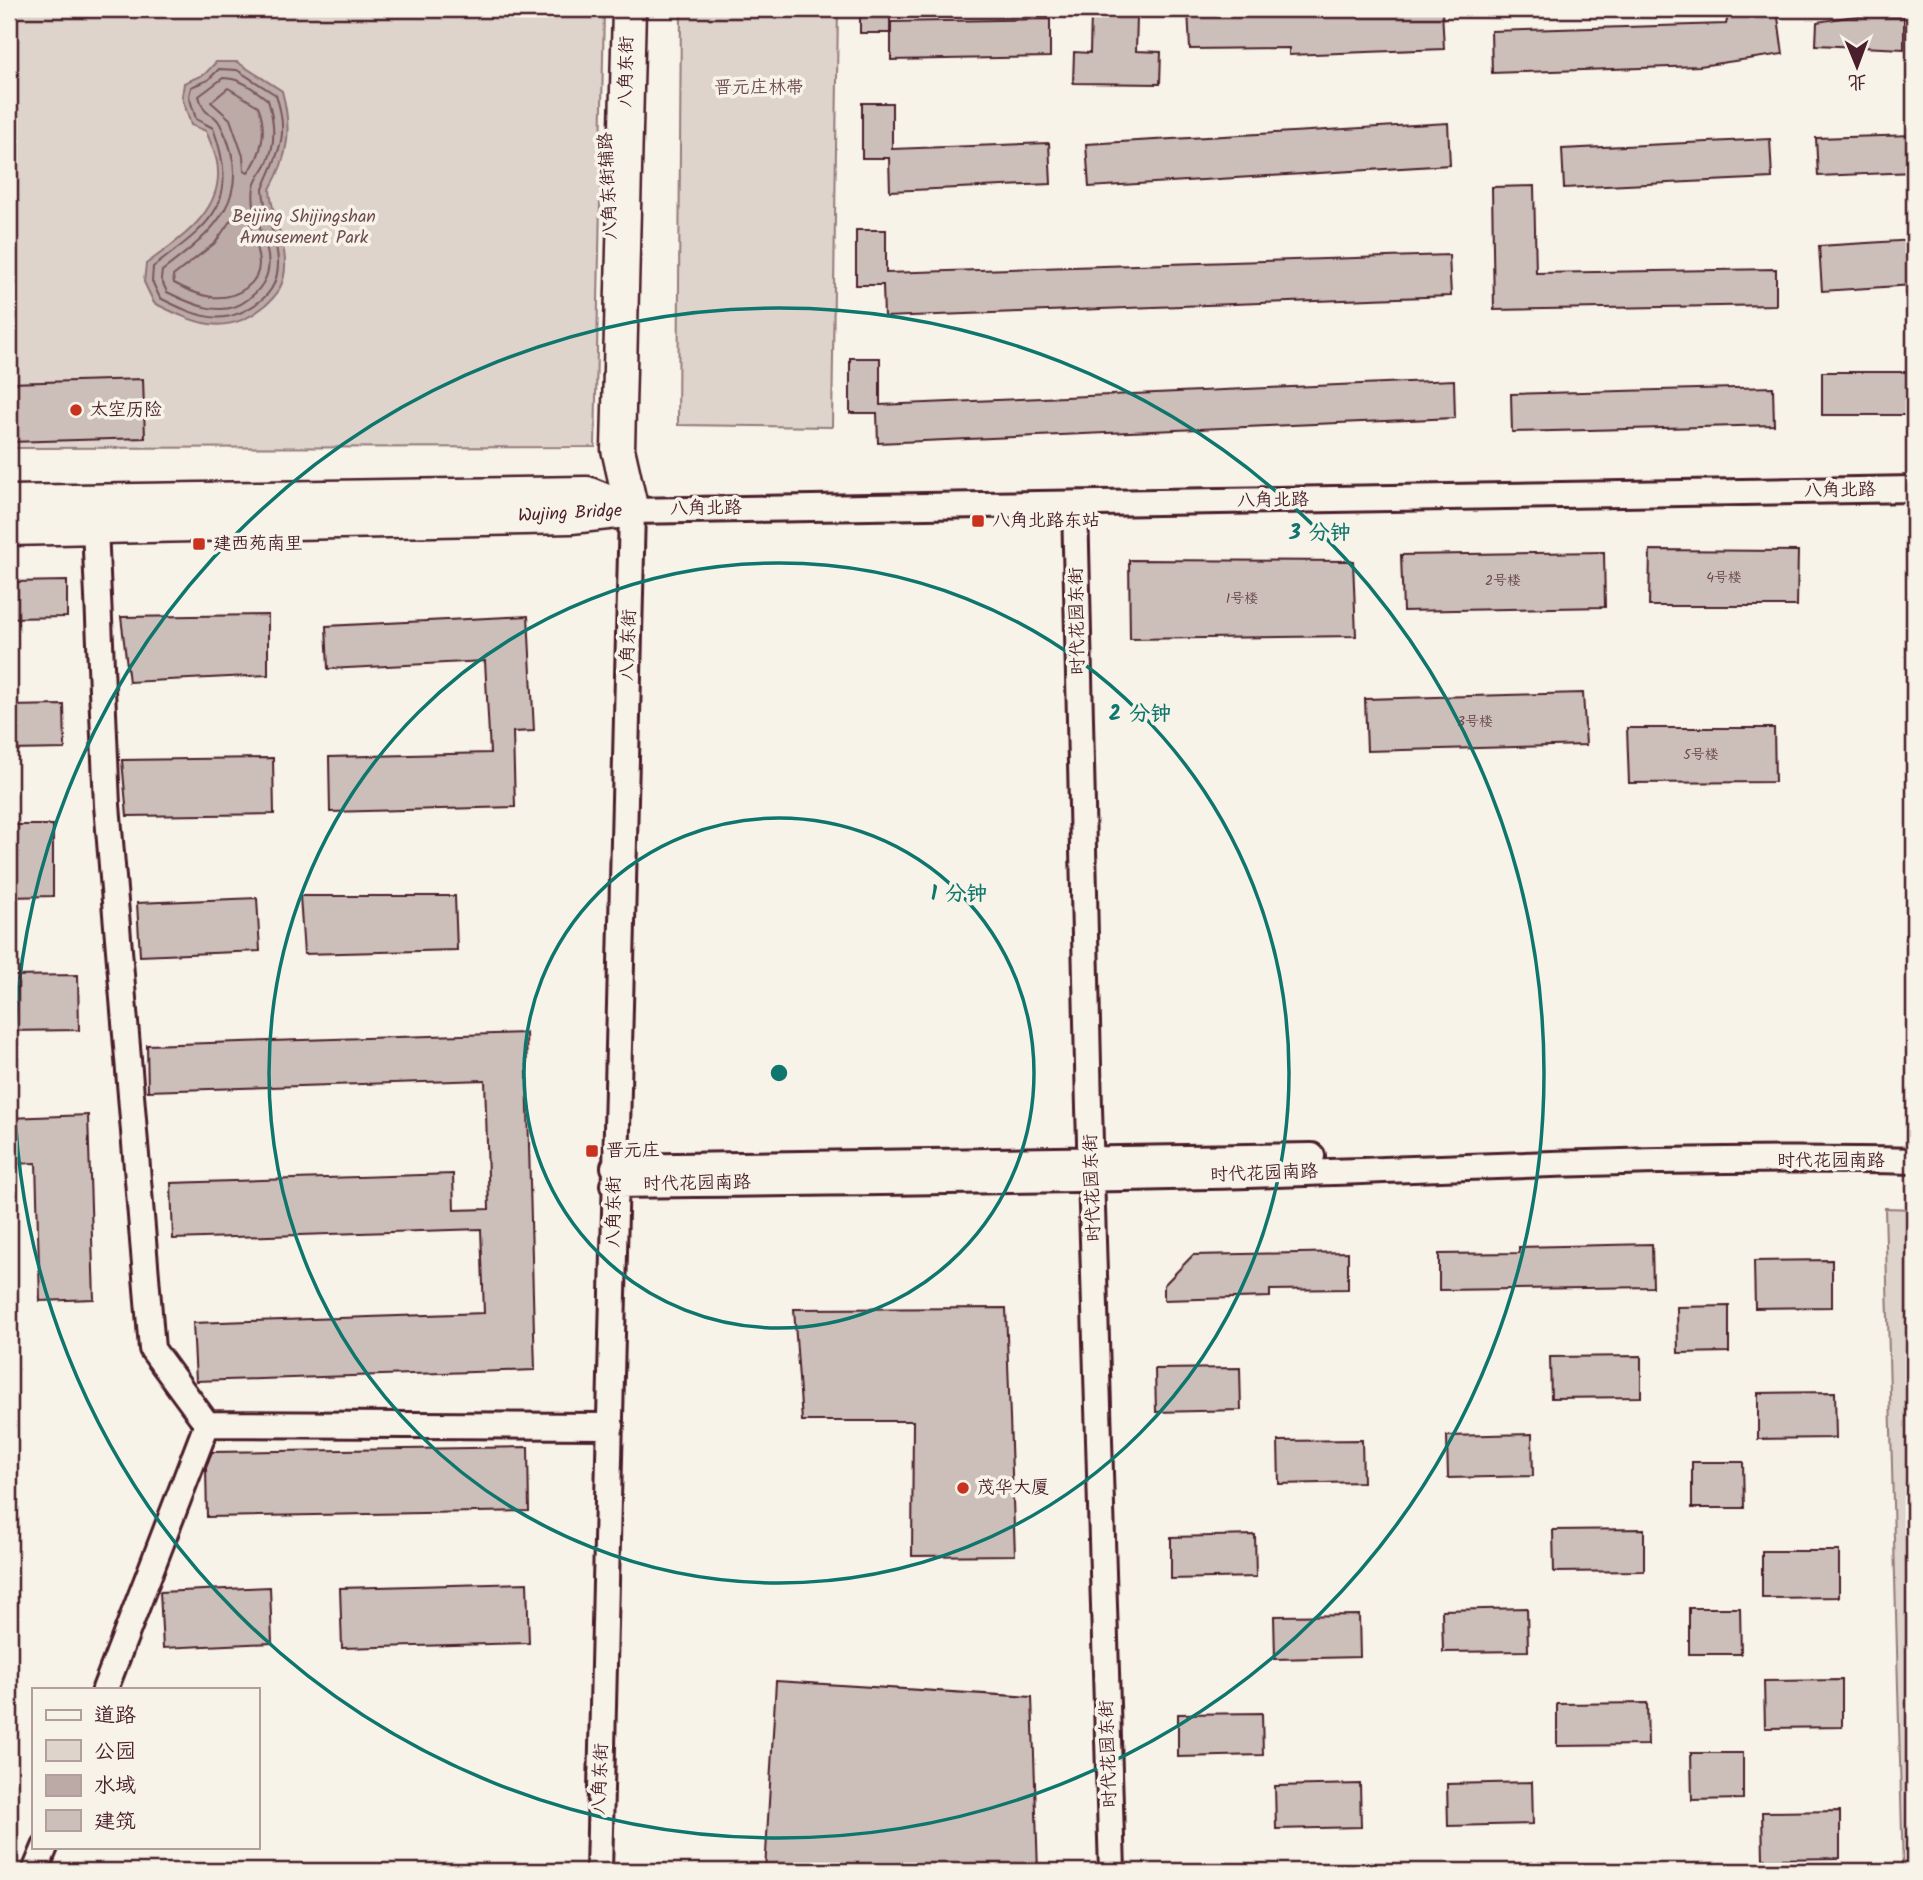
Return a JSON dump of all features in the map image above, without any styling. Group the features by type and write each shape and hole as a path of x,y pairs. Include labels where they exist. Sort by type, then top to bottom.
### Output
{"main road":[{"name":"八角东街辅路","path":"609,9 607,204 621,320"},
{"name":"八角东街","path":"629,9 618,449 632,511"},
{"name":"八角东街","path":"632,511 637,454 648,9"},
{"name":"Wujing Bridge","path":"9,502 587,493 632,511"},
{"name":"Wujing Bridge","path":"9,529 572,517 632,511"}],"street":[{"name":"八角北路","path":"632,511 1914,489"},
{"name":"时代花园东街","path":"1075,504 1089,1108 1093,1170 1112,1871"},
{"name":"八角东街","path":"599,1871 632,511"},
{"path":"95,527 107,805 152,1349 207,1424"},
{"name":"时代花园南路","path":"1093,1170 1914,1145"},
{"name":"时代花园南路","path":"614,1176 1542,1166 1832,1159 1914,1161"},
{"path":"207,1424 611,1426"},
{"path":"104,1688 207,1424"},
{"path":"35,1871 45,1848"}],"green space":[{"name":"Beijing Shijingshan Amusement Park","path":"9,9 604,9 595,447 9,448"},
{"name":"晋元庄林带","path":"681,9 838,9 832,427 678,425"},
{"path":"1885,1208 1914,1209 1914,1871 1903,1871"}],"water":[{"path":"216,62 237,62 282,91 288,130 285,153 270,189 284,253 282,282 276,294 262,308 235,323 221,325 195,321 154,303 144,282 146,264 197,222 214,195 218,179 215,154 206,131 191,125 182,97 184,83 205,74"}],"building":[{"path":"860,9 890,9 890,33 860,33"},
{"path":"1188,9 1286,9 1287,16 1442,10 1444,49 1289,55 1289,48 1190,49"},
{"path":"1777,10 1783,54 1700,66 1492,73 1491,31 1726,24 1728,16"},
{"path":"1091,15 1137,16 1136,51 1161,52 1160,84 1073,83 1074,52 1090,53"},
{"path":"1854,16 1904,17 1904,49 1816,45 1817,22"},
{"path":"1050,19 1050,57 891,60 891,22"},
{"path":"862,103 892,103 892,149 1049,143 1051,184 890,191 889,158 862,158"},
{"path":"1448,123 1450,165 1089,187 1086,144"},
{"path":"1914,135 1914,172 1818,176 1816,138"},
{"path":"1770,139 1772,178 1564,188 1562,149"},
{"path":"1534,186 1536,273 1776,269 1776,305 1494,310 1492,187"},
{"path":"856,230 886,230 886,273 1449,255 1451,296 884,317 883,285 856,285"},
{"path":"1914,240 1914,285 1822,291 1819,246"},
{"path":"850,358 880,358 880,405 1454,380 1455,418 878,443 877,413 850,413"},
{"path":"1822,372 1914,372 1914,415 1822,415"},
{"name":"太空历险","path":"143,379 145,438 9,442 9,383"},
{"path":"1773,387 1774,425 1512,432 1511,394"},
{"path":"1650,550 1798,551 1797,606 1649,606"},
{"path":"1604,552 1605,607 1403,611 1401,555"},
{"path":"1129,560 1353,561 1356,636 1130,639"},
{"path":"67,581 67,617 9,618 9,582"},
{"path":"268,615 268,675 129,682 121,617"},
{"path":"528,616 534,731 513,732 515,807 330,812 329,757 490,753 485,661 328,669 326,626"},
{"path":"1583,693 1586,745 1367,751 1365,699"},
{"path":"64,705 65,749 9,750 9,706"},
{"path":"1627,728 1774,728 1775,782 1629,783"},
{"path":"273,758 274,814 127,816 122,760"},
{"path":"9,825 53,825 53,896 9,897"},
{"path":"300,896 455,896 457,950 304,954"},
{"path":"257,898 260,951 140,956 137,903"},
{"path":"78,975 79,1030 9,1031 9,976"},
{"path":"526,1033 535,1370 196,1381 193,1323 484,1313 481,1229 173,1239 171,1183 453,1174 454,1210 489,1209 485,1080 148,1091 147,1045"},
{"path":"88,1115 94,1299 40,1301 36,1163 9,1164 9,1118"},
{"path":"1652,1244 1653,1287 1439,1290 1439,1254 1519,1253 1519,1247"},
{"path":"1348,1252 1348,1289 1270,1290 1270,1297 1164,1300 1164,1285 1193,1255"},
{"path":"1832,1260 1832,1307 1755,1308 1754,1261"},
{"path":"1729,1306 1729,1352 1678,1353 1677,1307"},
{"name":"茂华大厦","path":"1006,1308 1015,1555 912,1556 913,1421 802,1421 794,1309"},
{"path":"1641,1356 1641,1397 1551,1398 1550,1357"},
{"path":"1240,1368 1241,1410 1156,1412 1155,1369"},
{"path":"1835,1392 1836,1438 1758,1439 1758,1393"},
{"path":"1532,1434 1533,1476 1448,1478 1447,1436"},
{"path":"1362,1440 1363,1482 1279,1484 1278,1441"},
{"path":"528,1447 529,1511 207,1517 206,1468 212,1452"},
{"path":"1692,1462 1743,1462 1744,1508 1692,1508"},
{"path":"1644,1529 1644,1571 1554,1572 1553,1530"},
{"path":"1255,1535 1256,1577 1171,1579 1171,1537"},
{"path":"1762,1551 1839,1551 1839,1597 1762,1598"},
{"path":"527,1583 529,1643 342,1648 340,1588"},
{"path":"270,1587 272,1643 163,1648 160,1592"},
{"path":"1527,1608 1528,1651 1443,1652 1442,1610"},
{"path":"1689,1608 1740,1608 1741,1654 1689,1654"},
{"path":"1359,1615 1360,1657 1275,1659 1274,1616"},
{"path":"1842,1680 1842,1727 1765,1728 1764,1681"},
{"path":"776,1681 1032,1697 1038,1871 765,1871"},
{"path":"1647,1703 1648,1745 1557,1746 1557,1704"},
{"path":"1262,1713 1263,1755 1178,1757 1178,1714"},
{"path":"1691,1753 1743,1753 1743,1799 1692,1800"},
{"path":"1532,1782 1533,1824 1448,1826 1447,1784"},
{"path":"1360,1784 1361,1827 1276,1829 1275,1786"},
{"path":"1840,1811 1840,1858 1763,1859 1762,1812"}],"place":[{"name":"太空历险","path":"76,410"},
{"name":"八角北路东站","path":"978,521"},
{"name":"建西苑南里","path":"199,544"},
{"name":"晋元庄","path":"592,1151"},
{"name":"茂华大厦","path":"963,1488"}]}
